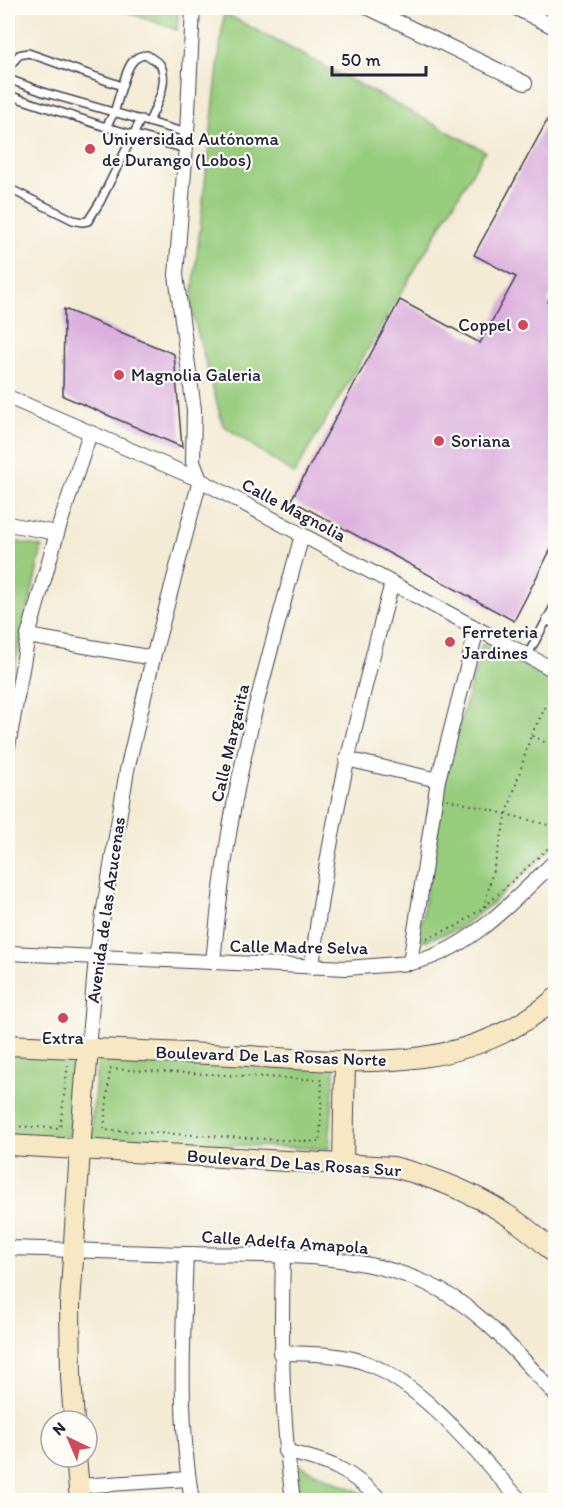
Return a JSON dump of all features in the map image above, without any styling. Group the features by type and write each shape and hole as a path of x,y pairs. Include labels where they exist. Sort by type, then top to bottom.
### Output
{"main road":[{"name":"Boulevard De Las Rosas Norte","path":"8,1045 345,1062 416,1059 488,1042 518,1026 555,998"},
{"name":"Avenida de las Azucenas","path":"74,1409 70,1305 88,1048"},
{"path":"343,1162 345,1062"},
{"name":"Boulevard De Las Rosas Sur","path":"8,1145 343,1162 393,1167 422,1174 466,1191 500,1210 555,1255"},
{"path":"77,1469 79,1493"}],"street":[{"path":"193,8 177,283 194,410 193,462 200,480"},
{"path":"369,8 525,83"},
{"path":"516,8 555,28"},
{"name":"Calle Magnolia","path":"8,397 200,480 555,671"},
{"path":"8,747 28,636 57,532 90,433"},
{"name":"Avenida de las Azucenas","path":"88,1048 96,957 127,770 153,658 200,480"},
{"path":"8,524 57,532"},
{"name":"Calle Margarita","path":"213,962 228,840 243,765 302,535"},
{"path":"312,967 323,880 346,759 392,584"},
{"path":"410,963 438,780 477,629"},
{"path":"28,636 153,658"},
{"path":"346,759 438,780"},
{"name":"Calle Madre Selva","path":"8,953 312,967 356,968 410,963 421,961 457,945 479,930 555,860"},
{"name":"Calle Adelfa Amapola","path":"8,1248 283,1257 347,1262 389,1269 428,1283 467,1307 504,1341 555,1395"},
{"path":"186,1254 183,1350 188,1479 192,1500"},
{"path":"283,1257 280,1353 285,1451 293,1500"},
{"path":"280,1353 330,1355 369,1365 404,1383 438,1414 520,1500"},
{"path":"285,1451 334,1465 354,1475 381,1500"},
{"path":"79,1493 188,1479"}],"lane":[{"path":"8,68 19,54 28,53 122,86"},
{"path":"8,188 73,220 87,221 100,202 134,135 160,94 164,79 160,64 147,55 137,57 128,68 114,113 106,128"},
{"path":"8,79 46,93 187,133"},
{"path":"41,105 46,93"},
{"path":"8,94 106,128 186,149"},
{"path":"74,116 80,102"},
{"path":"527,656 555,603"},
{"path":"546,620 555,625"}],"path":[{"path":"484,907 507,814 531,735 555,687"},
{"path":"531,735 555,748"},
{"path":"444,798 555,827"},
{"path":"421,940 457,926 484,907 555,841"},
{"path":"8,1126 60,1128 68,1062"},
{"path":"110,1069 322,1080 320,1142 104,1130 110,1069"}],"green space":[{"path":"116,8 179,8 177,30"},
{"path":"224,13 485,151 294,474 223,425 191,309"},
{"path":"8,540 42,547 8,699"},
{"path":"482,644 555,682 555,845 490,905 458,929 418,943 444,781"},
{"path":"8,1052 78,1055 70,1137 8,1135"},
{"path":"98,1057 335,1065 329,1149 90,1139"},
{"path":"292,1462 361,1493 368,1500 299,1500"}],"building":[{"name":"Soriana","path":"555,106 555,287 548,302 555,306 555,541 514,621 291,500 400,300 480,343 516,277 474,255"},
{"name":"Magnolia Galeria","path":"64,309 174,354 182,447 63,396"}],"place":[{"name":"Universidad Autónoma de Durango (Lobos)","path":"90,149"},
{"name":"Coppel","path":"523,325"},
{"name":"Magnolia Galeria","path":"119,375"},
{"name":"Soriana","path":"439,441"},
{"name":"Ferreteria Jardines","path":"450,642"},
{"name":"Extra","path":"63,1018"}]}
